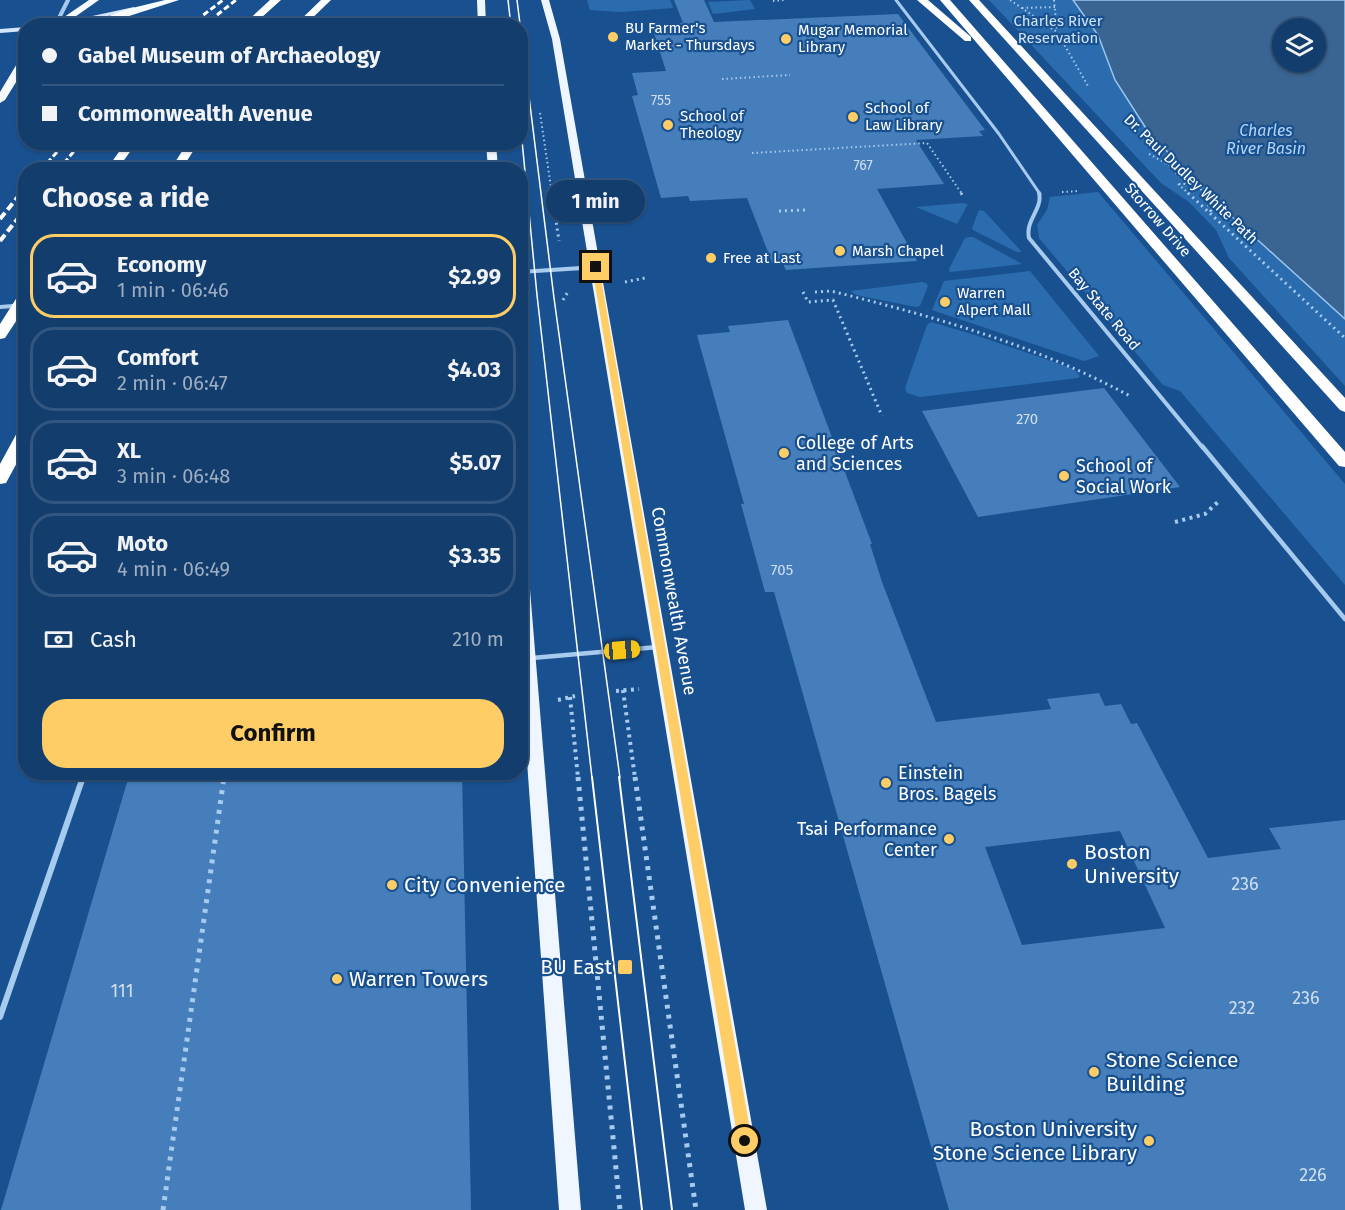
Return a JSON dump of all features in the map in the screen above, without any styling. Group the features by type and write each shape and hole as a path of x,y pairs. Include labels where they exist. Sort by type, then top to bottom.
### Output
{"highway":[{"path":"65,18 95,0"},
{"path":"112,18 175,0"},
{"path":"255,18 276,0"},
{"path":"307,18 326,0"},
{"path":"922,0 1000,64"},
{"name":"Storrow Drive","path":"945,0 1345,462"},
{"name":"Storrow Drive","path":"974,0 1345,407"},
{"path":"0,100 18,72"},
{"path":"0,335 18,307"},
{"path":"0,479 18,446"}],"main road":[{"path":"481,0 482,18"},
{"name":"Commonwealth Avenue","path":"544,0 556,39 596,267 756,1210"},
{"path":"88,18 148,6"},
{"path":"0,31 18,30"},
{"path":"528,707 570,1210"}],"street":[{"path":"57,18 68,0"},
{"path":"528,271 596,267"},
{"path":"0,307 18,306"}],"lane":[{"name":"Bay State Road","path":"896,0 999,134 1039,192 1041,200 1028,223 1029,238 1345,619"},
{"path":"528,659 660,647"},
{"path":"0,1017 82,780"}],"path":[{"path":"773,1 786,0"},
{"path":"1010,0 1057,32"},
{"path":"1054,0 1057,32 1091,91"},
{"path":"1022,8 1055,7"},
{"path":"722,79 790,75"},
{"path":"540,113 559,241"},
{"path":"752,153 927,143 964,198"},
{"name":"Dr. Paul Dudley White Path","path":"1162,169 1146,152 1163,160"},
{"path":"1163,160 1187,184 1172,185"},
{"path":"1163,160 1183,172 1203,191 1209,198 1212,215"},
{"name":"Dr. Paul Dudley White Path","path":"1175,181 1345,338"},
{"path":"779,211 806,210"},
{"path":"625,282 645,278"},
{"path":"562,300 570,290"},
{"path":"815,292 831,291 922,314 1035,351 1102,380 1138,402"},
{"path":"803,292 808,302 833,300 882,416"},
{"path":"1175,522 1205,514 1221,499"},
{"path":"616,691 645,688"},
{"path":"623,690 696,1210"},
{"path":"554,701 572,696 620,1210"},
{"path":"163,1210 224,780"}],"green space":[{"path":"587,0 670,0 673,8 621,12 590,10"},
{"path":"750,0 755,9 713,14 708,2"},
{"name":"Charles River Reservation","path":"989,0 1073,0 1098,35 1115,80 1202,185 1229,214 1345,319 1345,386 1229,258 1216,230 1189,202 1161,183"},
{"path":"1098,192 1345,484 1345,585 1180,391 1163,385 1039,238 1037,225 1047,210 1050,197"},
{"path":"968,204 957,224 916,207"},
{"path":"979,210 984,211 1022,252 1017,252 973,230"},
{"path":"973,237 1022,264 950,272 949,269 965,238"},
{"path":"1030,271 1099,356 1084,361 932,310 944,281"},
{"path":"922,282 928,286 920,306 916,307 856,295 851,291"},
{"path":"931,322 1074,369 1080,376 920,397 907,393 905,388 927,325"}],"water":[{"name":"Charles River Basin","path":"1073,0 1345,0 1345,319 1229,214 1149,133 1115,80 1098,35"}],"building":[{"path":"674,0 704,0 714,22 898,14 985,130 979,131 983,136 916,140 944,184 877,189 917,261 786,270 783,264 773,265 747,198 690,201 688,196 661,198 632,96 638,95 632,73 666,71 651,24 683,23"},
{"path":"788,320 872,544 870,544 882,582 936,722 1051,709 1047,699 1099,693 1105,706 1121,704 1131,724 1137,723 1208,858 1281,849 1269,828 1345,820 1345,1210 949,1210 774,592 765,592 741,504 744,504 697,335 730,332 728,326","holes":["1120,831 1165,928 1022,945 985,847"]},
{"path":"1104,388 1180,487 978,517 922,411"},
{"name":"Warren Towers","path":"128,780 462,780 471,1210 1,1210"}],"tram line":[{"path":"508,0 510,18"},
{"path":"517,0 519,18"},
{"path":"528,89 554,298 620,778"},
{"path":"523,150 524,162"},
{"path":"528,202 592,778"},
{"path":"592,777 642,1210"},
{"path":"619,777 672,1210"}],"railway":[{"path":"199,18 223,0"},
{"path":"217,15 236,0"},
{"path":"48,162 59,150"},
{"path":"65,162 75,150"},
{"path":"0,219 18,197"},
{"path":"0,241 18,218"}],"place":[{"name":"BU Farmer's Market - Thursdays","path":"613,37"},
{"name":"Mugar Memorial Library","path":"786,39"},
{"name":"School of Law Library","path":"853,117"},
{"name":"School of Theology","path":"668,125"},
{"name":"Marsh Chapel","path":"840,251"},
{"name":"Free at Last","path":"711,258"},
{"name":"Warren Alpert Mall","path":"945,302"},
{"name":"College of Arts and Sciences","path":"784,453"},
{"name":"School of Social Work","path":"1064,476"},
{"name":"Einstein Bros. Bagels","path":"886,783"},
{"name":"Tsai Performance Center","path":"949,839"},
{"name":"Boston University","path":"1072,864"},
{"name":"City Convenience","path":"392,885"},
{"name":"BU East","path":"625,967"},
{"name":"Warren Towers","path":"337,979"},
{"name":"Stone Science Building","path":"1094,1072"},
{"name":"Boston University Stone Science Library","path":"1149,1141"}],"route":[{"path":"596,267 745,1141"}]}
